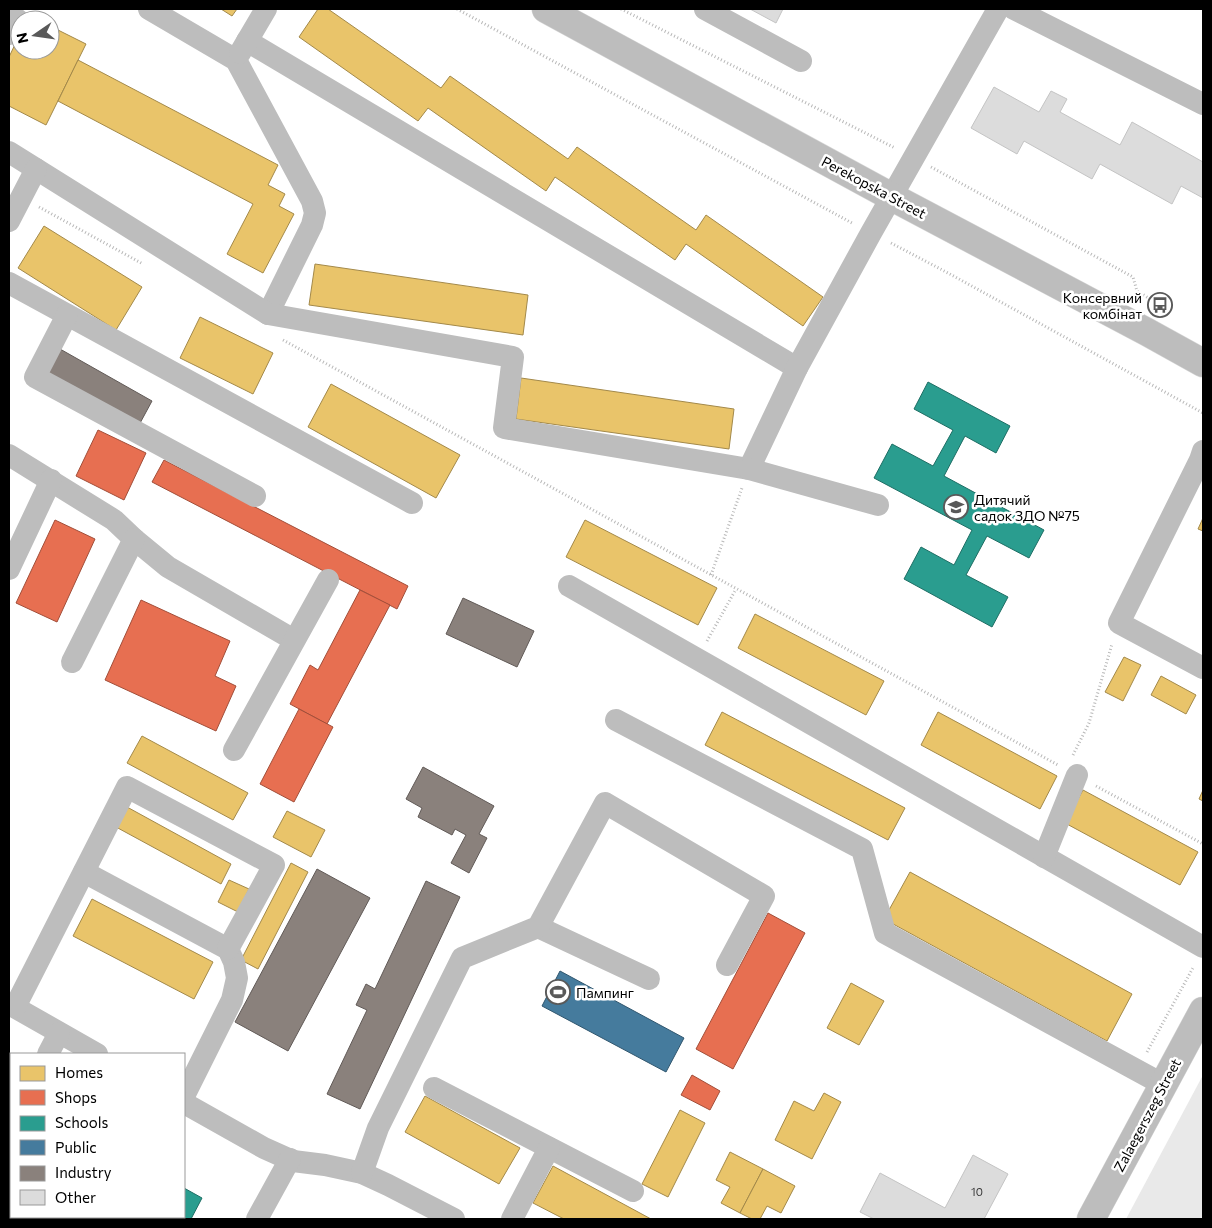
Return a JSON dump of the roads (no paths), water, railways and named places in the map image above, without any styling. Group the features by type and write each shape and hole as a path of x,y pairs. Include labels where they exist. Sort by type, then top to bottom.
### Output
{"main road":[{"name":"Perekopska Street","path":"546,9 1203,363"},
{"name":"Zalaegerszeg Street","path":"1091,1219 1203,1011"}],"street":[{"path":"148,9 236,60 312,201 315,212 312,225 268,314"},
{"path":"236,60 266,9"},
{"path":"704,9 802,61"},
{"path":"749,469 797,368 998,9"},
{"path":"1014,9 1203,104"},
{"path":"9,15 17,19 9,34"},
{"path":"247,41 797,368"},
{"path":"9,152 268,314 513,357 504,428 749,469 878,505"},
{"path":"9,221 36,169"},
{"path":"9,283 412,503"},
{"path":"67,315 35,377 256,496"},
{"path":"1203,451 1119,623 1203,668"},
{"path":"9,455 114,520 168,567 294,640"},
{"path":"9,569 51,480"},
{"path":"72,662 134,539"},
{"path":"234,750 328,580"},
{"path":"569,586 1044,857 1198,957"},
{"path":"616,720 862,849 884,933 1164,1085"},
{"path":"1044,857 1071,772"},
{"path":"95,1053 12,1006 127,787 274,865 228,949"},
{"path":"362,1173 378,1128 462,958 538,928 605,803 764,896 727,965"},
{"path":"84,872 228,949 234,962 237,978 232,1000 185,1094"},
{"path":"538,928 649,979"},
{"path":"48,1053 59,1032"},
{"path":"434,1088 633,1191"},
{"path":"185,1104 264,1148 293,1161 325,1165 362,1173 388,1184 454,1219"},
{"path":"512,1219 549,1148"},
{"path":"257,1219 290,1159"}],"place":[{"name":"Консервний комбінат","path":"1160,305"},
{"name":"Дитячий садок ЗДО №75","path":"956,507"},
{"name":"Пампинг","path":"558,992"}]}
